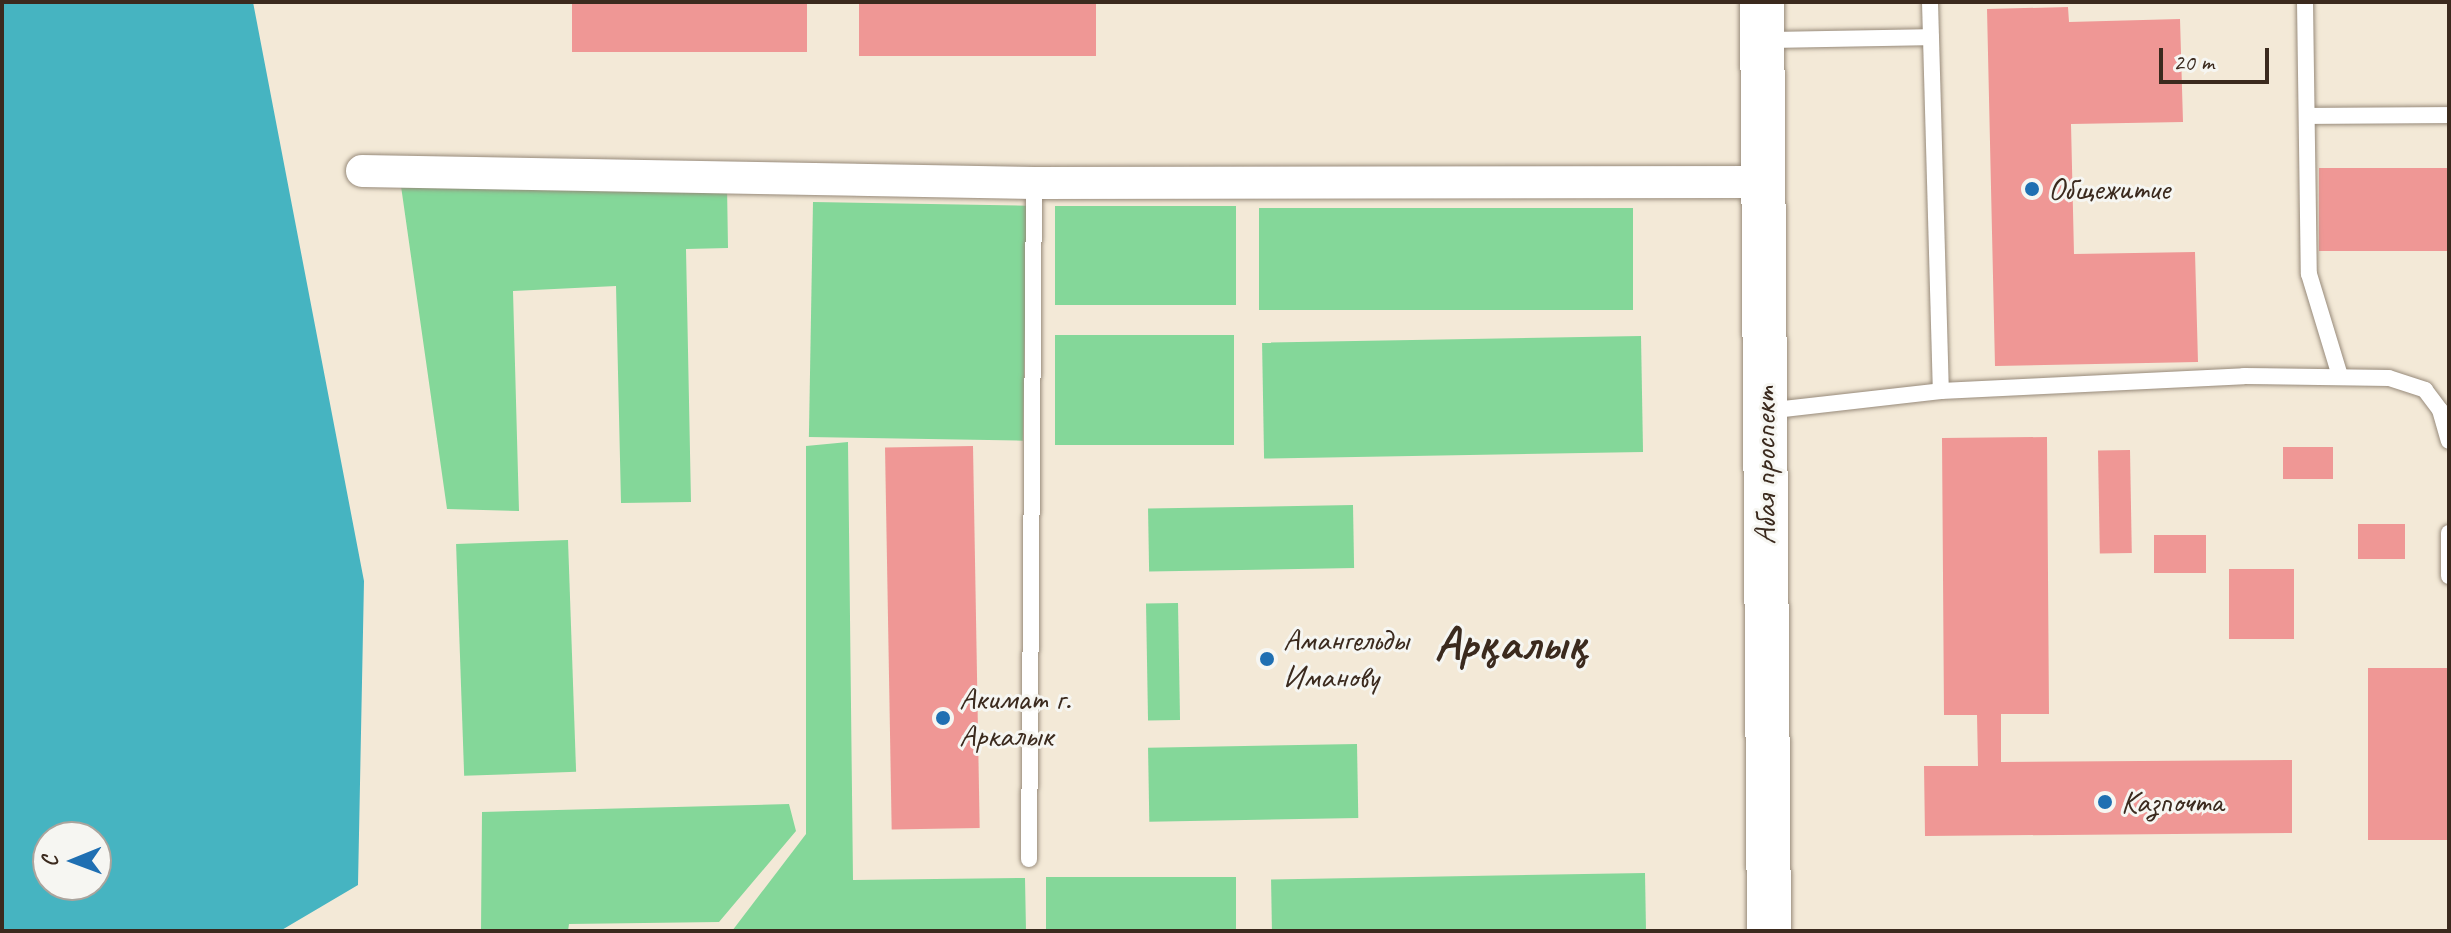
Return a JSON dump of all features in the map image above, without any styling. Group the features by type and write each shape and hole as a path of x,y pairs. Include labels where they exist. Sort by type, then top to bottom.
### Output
{"street":[{"name":"Абая проспект","path":"1762,21 1769,931"},
{"path":"362,171 1034,183 1763,182"}],"lane":[{"path":"1930,2 1941,391"},
{"path":"2305,2 2309,274 2340,376"},
{"path":"1762,21 1931,37"},
{"path":"2307,116 2449,115"},
{"path":"1029,859 1034,183"},
{"path":"1765,411 1941,391 2244,376 2389,378 2425,390 2440,410 2449,441"},
{"path":"2449,533 2449,576"}],"green space":[{"path":"400,179 727,185 728,248 686,249 691,502 621,503 616,286 513,291 519,511 447,509"},
{"path":"813,202 1027,206 1023,441 809,437"},
{"path":"1055,206 1236,206 1236,305 1055,305"},
{"path":"1259,208 1633,208 1633,310 1259,310"},
{"path":"1055,335 1234,335 1234,445 1055,445"},
{"path":"1641,336 1643,452 1264,459 1262,343"},
{"path":"848,442 853,880 1025,878 1026,931 732,931 806,834 806,446"},
{"path":"1353,505 1354,568 1149,572 1148,509"},
{"path":"568,540 576,772 464,776 456,544"},
{"path":"1178,603 1180,720 1148,721 1146,604"},
{"path":"1357,744 1358,818 1149,822 1148,748"},
{"path":"789,804 796,831 719,922 569,924 568,931 481,931 482,812"},
{"path":"1645,873 1646,931 1272,931 1271,880"},
{"path":"1046,877 1236,877 1236,931 1046,931"}],"water":[{"path":"2,2 253,2 364,581 358,885 280,931 2,931"}],"building":[{"path":"572,2 807,2 807,52 572,52"},
{"path":"859,2 1096,2 1096,56 859,56"},
{"path":"2068,7 2069,22 2180,19 2183,122 2071,124 2074,254 2195,252 2198,362 1995,366 1987,9"},
{"path":"2319,168 2449,168 2449,251 2319,251"},
{"path":"2047,437 2049,714 2001,714 2001,762 2292,760 2292,833 1925,836 1924,766 1978,766 1977,715 1944,715 1942,438"},
{"path":"973,446 980,828 892,829 885,448"},
{"path":"2283,447 2333,447 2333,479 2283,479"},
{"path":"2130,450 2132,553 2100,554 2098,451"},
{"path":"2358,524 2405,524 2405,559 2358,559"},
{"path":"2154,535 2206,535 2206,573 2154,573"},
{"path":"2229,569 2294,569 2294,639 2229,639"},
{"path":"2368,668 2449,668 2449,840 2368,840"}],"place":[{"name":"Общежитие","path":"2032,189"},
{"name":"Амангельды Иманову","path":"1267,659"},
{"name":"Акимат г. Аркалык","path":"943,718"},
{"name":"Казпочта","path":"2105,802"}],"district":[{"name":"Арқалық","path":"1511,644"}]}
